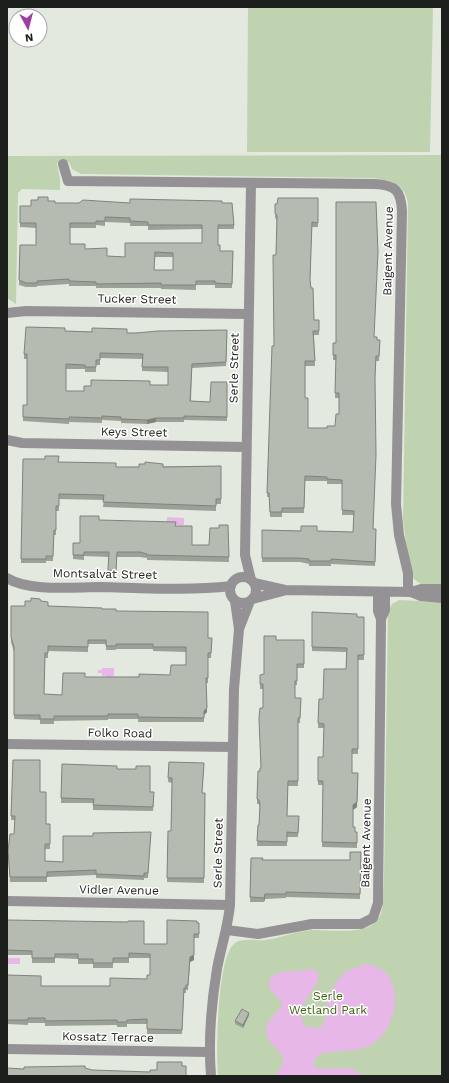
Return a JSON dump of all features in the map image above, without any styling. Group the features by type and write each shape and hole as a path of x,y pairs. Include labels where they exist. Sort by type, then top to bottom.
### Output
{"street":[{"name":"Baigent Avenue","path":"63,164 67,185 251,183 384,184 391,187 399,194 402,211 396,504 405,564 413,592"},
{"name":"Serle Street","path":"251,183 245,555 252,581"},
{"name":"Tucker Street","path":"7,308 18,308 26,311"},
{"name":"Tucker Street","path":"7,313 26,311 248,314"},
{"name":"Keys Street","path":"7,440 22,443 246,447"},
{"name":"Keys Street","path":"7,446 22,443"},
{"name":"Serle Street","path":"234,582 245,555"},
{"path":"285,590 242,604 233,599 234,582 246,578 285,590 413,592 442,589"},
{"name":"Montsalvat Street","path":"7,579 16,583 43,586 203,589 234,582"},
{"path":"251,600 256,590 252,581"},
{"name":"Montsalvat Street","path":"203,589 233,599"},
{"name":"Baigent Avenue","path":"227,930 258,934 312,924 361,924 370,920 375,914 378,903 381,619 385,610 381,592"},
{"path":"413,592 442,598"},
{"name":"Serle Street","path":"233,599 239,629"},
{"name":"Serle Street","path":"211,1076 209,1052 211,1010 214,986 227,930 230,905 235,662 239,629 251,600"},
{"name":"Folko Road","path":"7,744 233,747"},
{"name":"Vidler Avenue","path":"7,901 230,905"},
{"name":"Kossatz Terrace","path":"7,1049 209,1052"}],"green space":[{"path":"248,7 433,7 430,152 247,152"},
{"path":"442,155 442,585 422,585 414,579 410,571 403,520 408,203 403,191 395,183 370,178 81,174 72,169 69,162 57,163 60,179 60,190 22,189 18,193 16,304 7,298 7,156"},
{"name":"Serle Wetland Park","path":"399,600 442,602 442,1076 218,1076 217,1047 221,987 228,954 233,945 244,940 265,940 312,930 341,931 361,929 370,926 377,921 381,913 384,880 388,612 392,604"}],"shaded area":[{"path":"167,517 184,518 184,525 167,525"},
{"path":"102,668 114,668 114,676 106,679 106,676 102,676 102,673 98,673 98,670 102,670"},
{"path":"7,958 20,958 20,964 7,964"},
{"path":"367,964 383,970 390,978 393,986 395,995 394,1009 385,1031 375,1042 363,1048 319,1055 314,1062 315,1067 327,1069 352,1069 363,1076 274,1076 283,1063 283,1058 281,1053 269,1040 266,1030 269,1021 281,1006 282,1002 269,988 270,978 273,975 282,972 312,969 317,972 318,981 304,1003 301,1015 302,1021 306,1027 318,1028 323,1023 326,1016 333,987 340,978 350,970"}],"building":[{"path":"38,197 48,197 48,201 55,201 55,203 79,203 83,200 130,203 130,199 222,201 222,203 232,203 234,225 218,225 218,245 220,245 220,251 233,251 232,284 215,283 215,281 196,281 196,285 161,285 161,283 96,284 96,282 69,281 69,279 26,283 19,280 20,245 36,245 36,223 20,223 20,206 31,206 31,200 38,200","holes":["105,217 130,218 130,221 148,222 148,225 202,225 202,243 125,243 125,257 107,256 107,248 85,249 85,244 70,244 70,223 96,223 96,221 105,221","155,252 173,253 173,270 154,270"]},
{"path":"278,198 318,198 318,223 312,222 310,280 311,288 313,288 314,320 319,320 319,331 313,331 315,361 305,361 305,398 308,398 308,428 327,428 327,426 335,426 336,414 339,414 339,393 335,393 336,355 333,355 333,343 336,343 336,202 376,202 378,252 374,337 377,337 377,340 380,340 379,356 376,356 375,377 376,455 373,529 376,529 375,562 331,559 331,561 309,561 309,559 300,558 262,558 262,530 301,531 301,526 317,526 317,531 353,532 354,511 342,510 342,480 327,479 327,477 305,476 304,508 282,508 282,512 270,512 269,493 267,493 272,346 274,346 273,255 276,255 277,216 275,213 275,204 277,204"},
{"path":"26,327 65,328 65,331 92,332 92,328 127,329 127,333 227,330 226,362 192,364 190,401 210,402 211,382 227,382 227,417 184,416 184,418 156,418 147,420 121,419 121,417 102,416 102,418 69,417 69,419 23,417 23,405 27,405 27,354 24,354","holes":["100,353 143,354 142,367 168,367 168,385 150,385 150,381 91,380 91,386 84,386 84,391 66,391 66,364 96,367 96,360 100,360"]},
{"path":"45,456 59,456 58,462 116,463 116,467 139,467 139,464 145,464 145,462 163,464 163,467 221,466 221,499 216,499 216,506 103,502 104,495 59,494 59,506 56,506 56,530 54,530 53,556 46,556 46,559 21,559 23,459 45,459"},
{"path":"80,516 99,516 99,520 176,522 175,526 192,526 192,545 209,545 210,528 219,528 219,525 228,525 229,557 147,555 140,552 117,552 116,571 108,570 109,552 84,552 84,555 73,555 73,543 80,543"},
{"path":"31,598 40,599 41,601 48,602 48,606 116,609 116,611 208,612 208,638 212,638 211,653 208,653 208,678 206,678 207,708 204,711 204,718 138,717 138,714 108,714 108,716 54,716 54,719 40,719 40,715 14,715 14,647 11,637 11,606 25,606 25,601 31,601","holes":["88,640 106,640 106,646 116,646 116,644 153,644 153,647 186,647 186,665 171,665 170,675 139,674 139,677 85,677 85,673 63,673 62,695 44,694 45,653 48,653 48,646 88,647"]},
{"path":"312,612 357,614 357,617 364,617 364,655 358,655 358,749 352,749 352,773 358,773 357,802 353,805 353,827 355,827 355,832 357,832 357,843 322,842 323,781 318,781 318,757 323,757 324,724 318,723 319,699 323,699 324,669 346,669 347,648 312,647"},
{"path":"264,636 276,636 276,640 304,640 304,664 297,664 297,681 295,681 295,698 301,698 300,718 298,718 298,781 288,781 287,816 299,816 298,833 287,832 287,842 257,841 260,804 259,800 257,799 258,771 260,771 261,768 259,718 260,708 263,708 263,684 260,684 260,675 264,674"},
{"path":"13,760 40,760 40,792 46,792 46,824 50,824 50,844 45,844 45,861 63,862 63,836 93,836 93,833 151,832 148,873 144,873 144,876 96,874 96,870 47,872 47,877 10,877 8,851 10,834 14,834 15,816 11,816"},
{"path":"169,762 204,763 202,793 205,793 204,878 167,878 168,831 171,831 172,784 172,778 168,778"},
{"path":"62,764 117,766 117,769 136,769 136,766 150,766 150,792 154,792 153,807 93,805 94,799 61,798"},
{"path":"350,852 361,852 360,894 286,892 286,894 265,894 264,898 250,897 251,858 263,858 262,860 350,860"},
{"path":"7,920 144,921 144,944 167,944 167,920 197,921 197,923 199,923 199,934 194,934 194,955 190,957 188,985 184,988 182,1030 147,1029 147,1019 127,1020 127,1022 117,1022 117,1020 45,1021 45,1018 7,1020 7,975 41,976 41,986 110,986 110,978 147,979 147,975 150,975 150,954 129,953 129,958 113,958 113,963 93,963 93,959 78,959 78,954 55,954 55,958 32,958 32,951 7,950"},
{"path":"242,1009 249,1013 243,1025 235,1021"},
{"path":"157,1062 182,1062 182,1066 186,1066 186,1076 7,1076 7,1068 24,1069 24,1067 85,1066 85,1068 92,1070 150,1072 150,1070 157,1070"}]}
